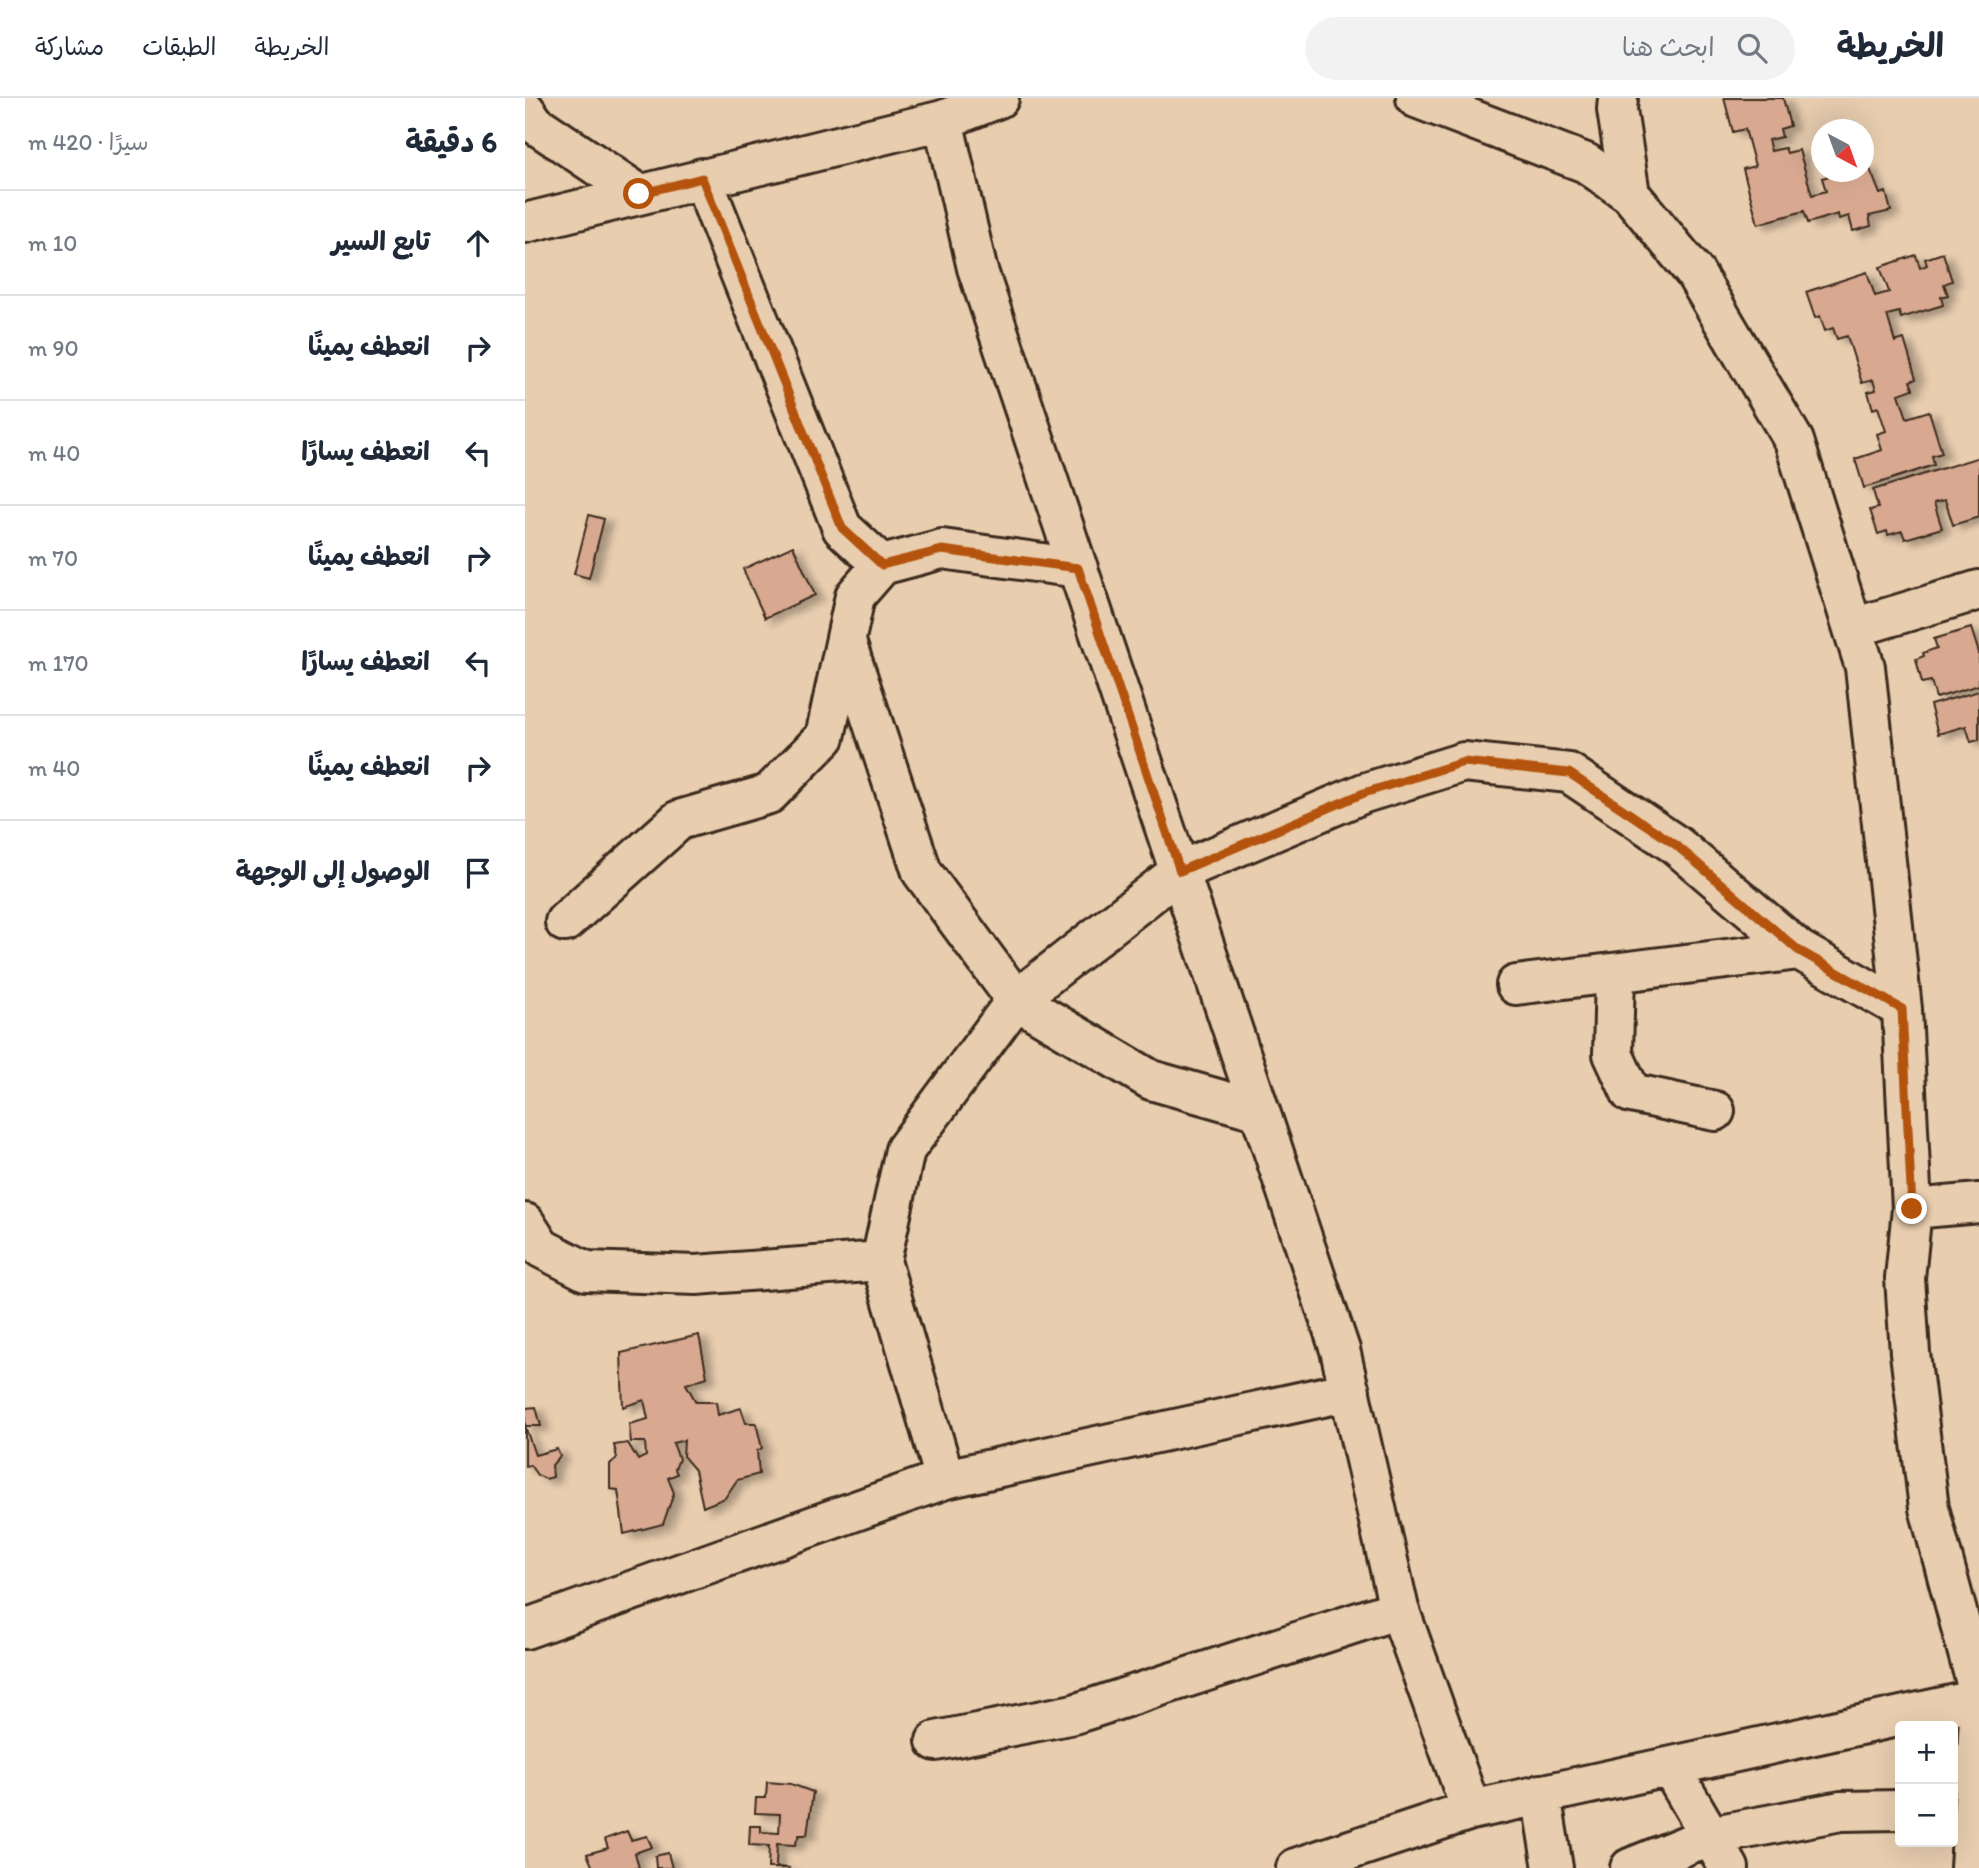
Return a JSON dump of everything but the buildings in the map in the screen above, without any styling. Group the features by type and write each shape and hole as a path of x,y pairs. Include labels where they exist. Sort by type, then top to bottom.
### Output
{"street":[{"path":"525,223 943,120 999,98"},
{"path":"1296,1868 1471,1810 1979,1696 1929,1508 1907,1316 1905,1278 1912,1209 1902,1009 1865,667 1794,441 1695,273 1630,194 1586,163 1416,98"},
{"path":"1618,98 1630,194"},
{"path":"525,110 535,124 639,194"},
{"path":"943,120 977,268 1260,1111 1350,1391 1399,1609 1471,1810"},
{"path":"702,178 842,528 882,565"},
{"path":"565,922 679,820 769,794 825,737 855,596 882,565 942,550 1078,568"},
{"path":"1853,628 1979,590"},
{"path":"846,640 922,872 1016,1000 1151,1080 1260,1111"},
{"path":"945,1479 881,1261 905,1150 1016,1000 1180,871 1364,793 1464,762 1569,773 1676,845 1798,950 1902,1009"},
{"path":"1516,985 1798,950"},
{"path":"1615,973 1613,1054 1631,1093 1715,1111"},
{"path":"1912,1209 1979,1203"},
{"path":"525,1223 541,1248 586,1271 696,1275 881,1261"},
{"path":"525,1629 945,1479 1350,1391"},
{"path":"936,1741 1074,1714 1399,1609"},
{"path":"1970,1868 1963,1809 1979,1719"},
{"path":"1669,1767 1728,1868"},
{"path":"1541,1794 1553,1868"},
{"path":"1630,1868 1709,1836 1841,1811 1895,1810"}],"route":[{"path":"639,194 702,178 842,528 882,565 942,550 1078,568 1180,871 1364,793 1464,762 1569,773 1676,845 1798,950 1902,1009 1912,1209"}]}
